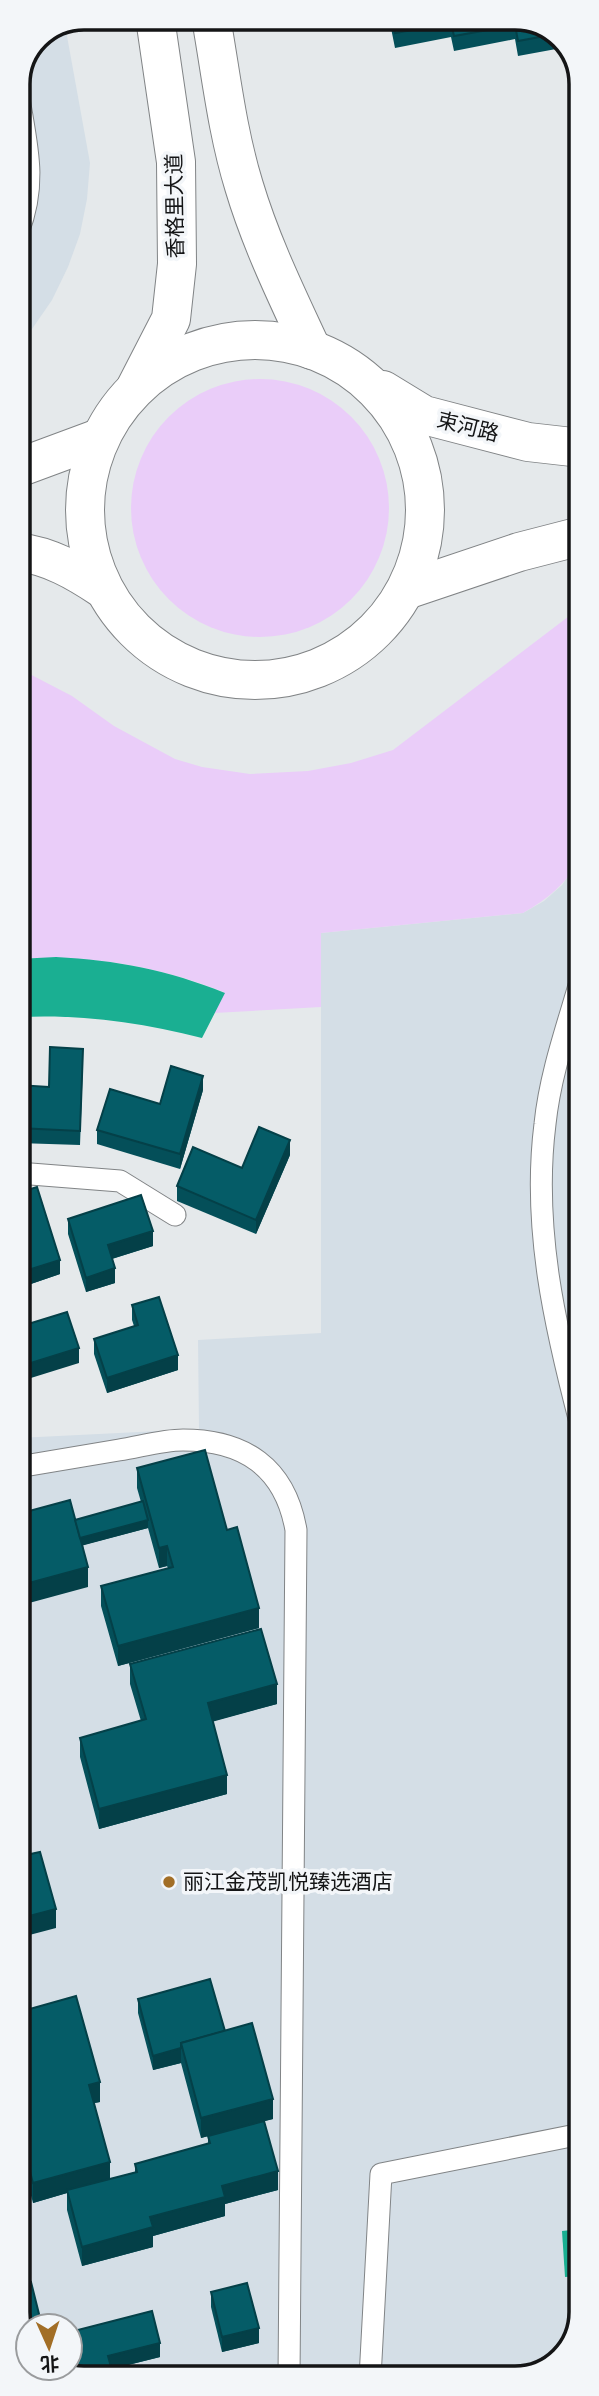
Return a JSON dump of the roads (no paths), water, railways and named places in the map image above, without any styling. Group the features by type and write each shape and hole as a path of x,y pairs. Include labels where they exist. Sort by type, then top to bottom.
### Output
{"main road":[{"name":"香格里大道","path":"136,387 171,318 177,264 176,162 157,30"},
{"path":"213,30 231,135 244,186 261,236 312,350"},
{"path":"250,340 282,342 312,350 341,363 365,379 406,429 418,459 425,489 422,541 409,589 373,634 348,653 319,668 256,681 224,678 194,670 166,656 141,637 120,615 103,589 91,560 84,530 84,499 89,468 99,438 136,387 161,368 189,353 219,344 250,340"},
{"name":"束河路","path":"365,379 424,415 528,442 569,447"},
{"path":"30,464 99,438"},
{"path":"409,589 519,552 569,539"},
{"path":"30,554 74,569 103,589"}],"lane":[{"path":"569,1022 554,1076 540,1168 544,1253 569,1379"},
{"path":"30,1174 120,1181 175,1215"},
{"path":"30,1465 182,1440 230,1446 265,1466 288,1496 293,1513 296,1530 289,2366"},
{"path":"371,2366 381,2174 569,2136"}],"place":[{"name":"丽江金茂凯悦臻选酒店","path":"169,1882"}]}
